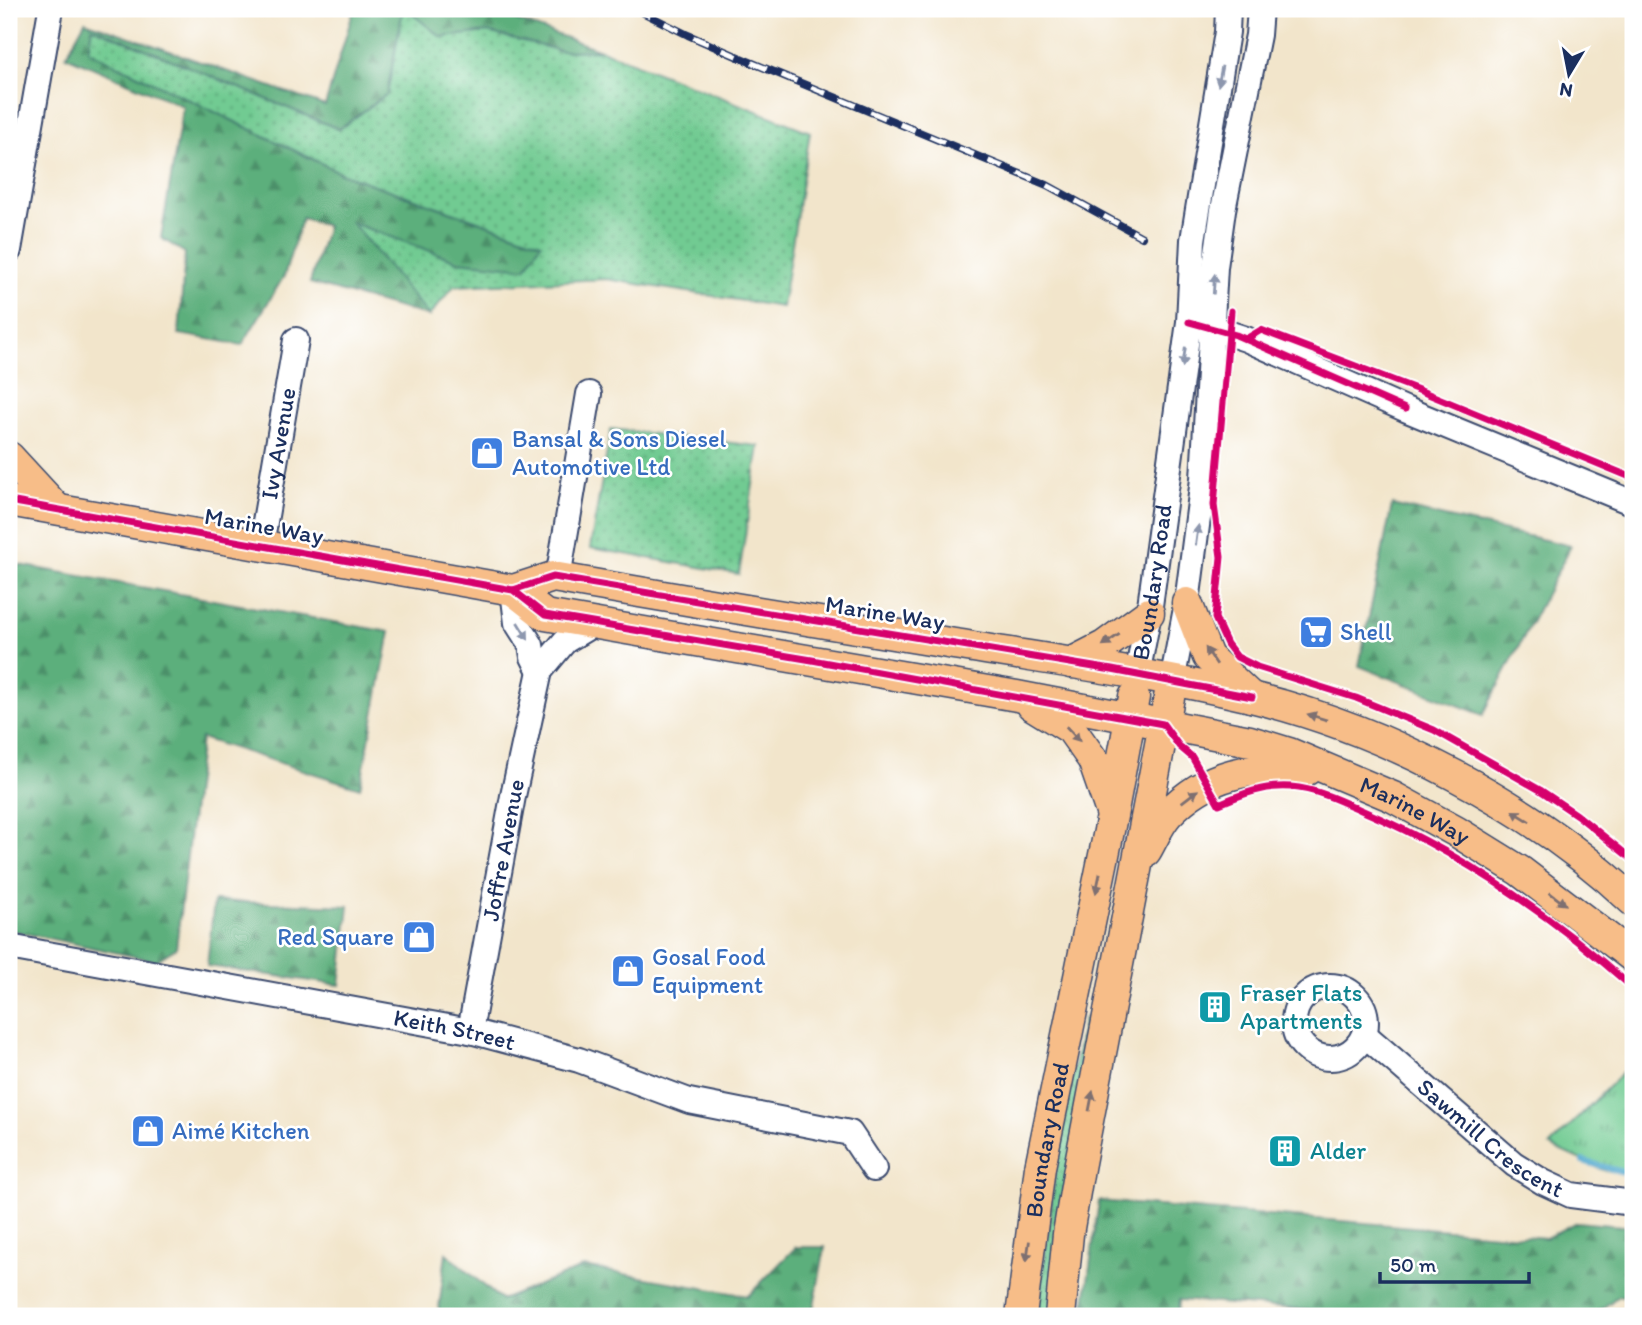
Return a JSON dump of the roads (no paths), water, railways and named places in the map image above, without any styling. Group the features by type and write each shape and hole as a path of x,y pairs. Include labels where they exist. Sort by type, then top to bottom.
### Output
{"main road":[{"path":"9,457 57,509"},
{"name":"Marine Way","path":"9,501 513,590 545,615 1017,696 1250,741 1289,753 1328,772 1393,797 1457,832 1520,871 1633,957"},
{"name":"Marine Way","path":"513,590 553,577 1071,663 1252,697 1338,724 1406,752 1469,784 1578,854 1633,901"},
{"path":"1188,603 1208,657 1252,697"},
{"path":"1071,663 1104,646 1149,613"},
{"name":"Boundary Road","path":"1021,1316 1040,1167 1138,675"},
{"name":"Boundary Road","path":"1060,1316 1068,1234 1079,1168 1172,681"},
{"path":"1017,696 1071,729 1093,760 1112,816"},
{"path":"1135,870 1166,816 1208,783 1235,772 1274,768 1328,772"}],"street":[{"path":"9,250 51,9"},
{"name":"Boundary Road","path":"1172,681 1188,603 1203,479 1200,324 1193,240 1227,32 1228,9"},
{"name":"Boundary Road","path":"1138,675 1200,324 1215,267 1223,210 1261,9"},
{"path":"1200,324 1633,503"},
{"name":"Ivy Avenue","path":"261,545 296,340"},
{"path":"558,578 589,394"},
{"path":"513,590 517,623 531,645 540,671"},
{"name":"Joffre Avenue","path":"470,1031 513,796 540,671 565,641 595,623"},
{"name":"Keith Street","path":"9,947 470,1031 579,1060 689,1101 850,1133 873,1170"},
{"name":"Sawmill Crescent","path":"1365,1035 1514,1164 1571,1195 1633,1203"}],"waterway":[{"path":"1583,1161 1633,1175"}],"railway":[{"path":"636,9 743,59 1047,185 1142,237"}],"place":[{"name":"Bansal & Sons Diesel Automotive Ltd","path":"487,453"},
{"name":"Shell","path":"1316,632"},
{"name":"Red Square","path":"419,937"},
{"name":"Gosal Food Equipment","path":"628,971"},
{"name":"Fraser Flats Apartments","path":"1215,1007"},
{"name":"Aimé Kitchen","path":"148,1131"},
{"name":"Alder","path":"1285,1151"}]}
